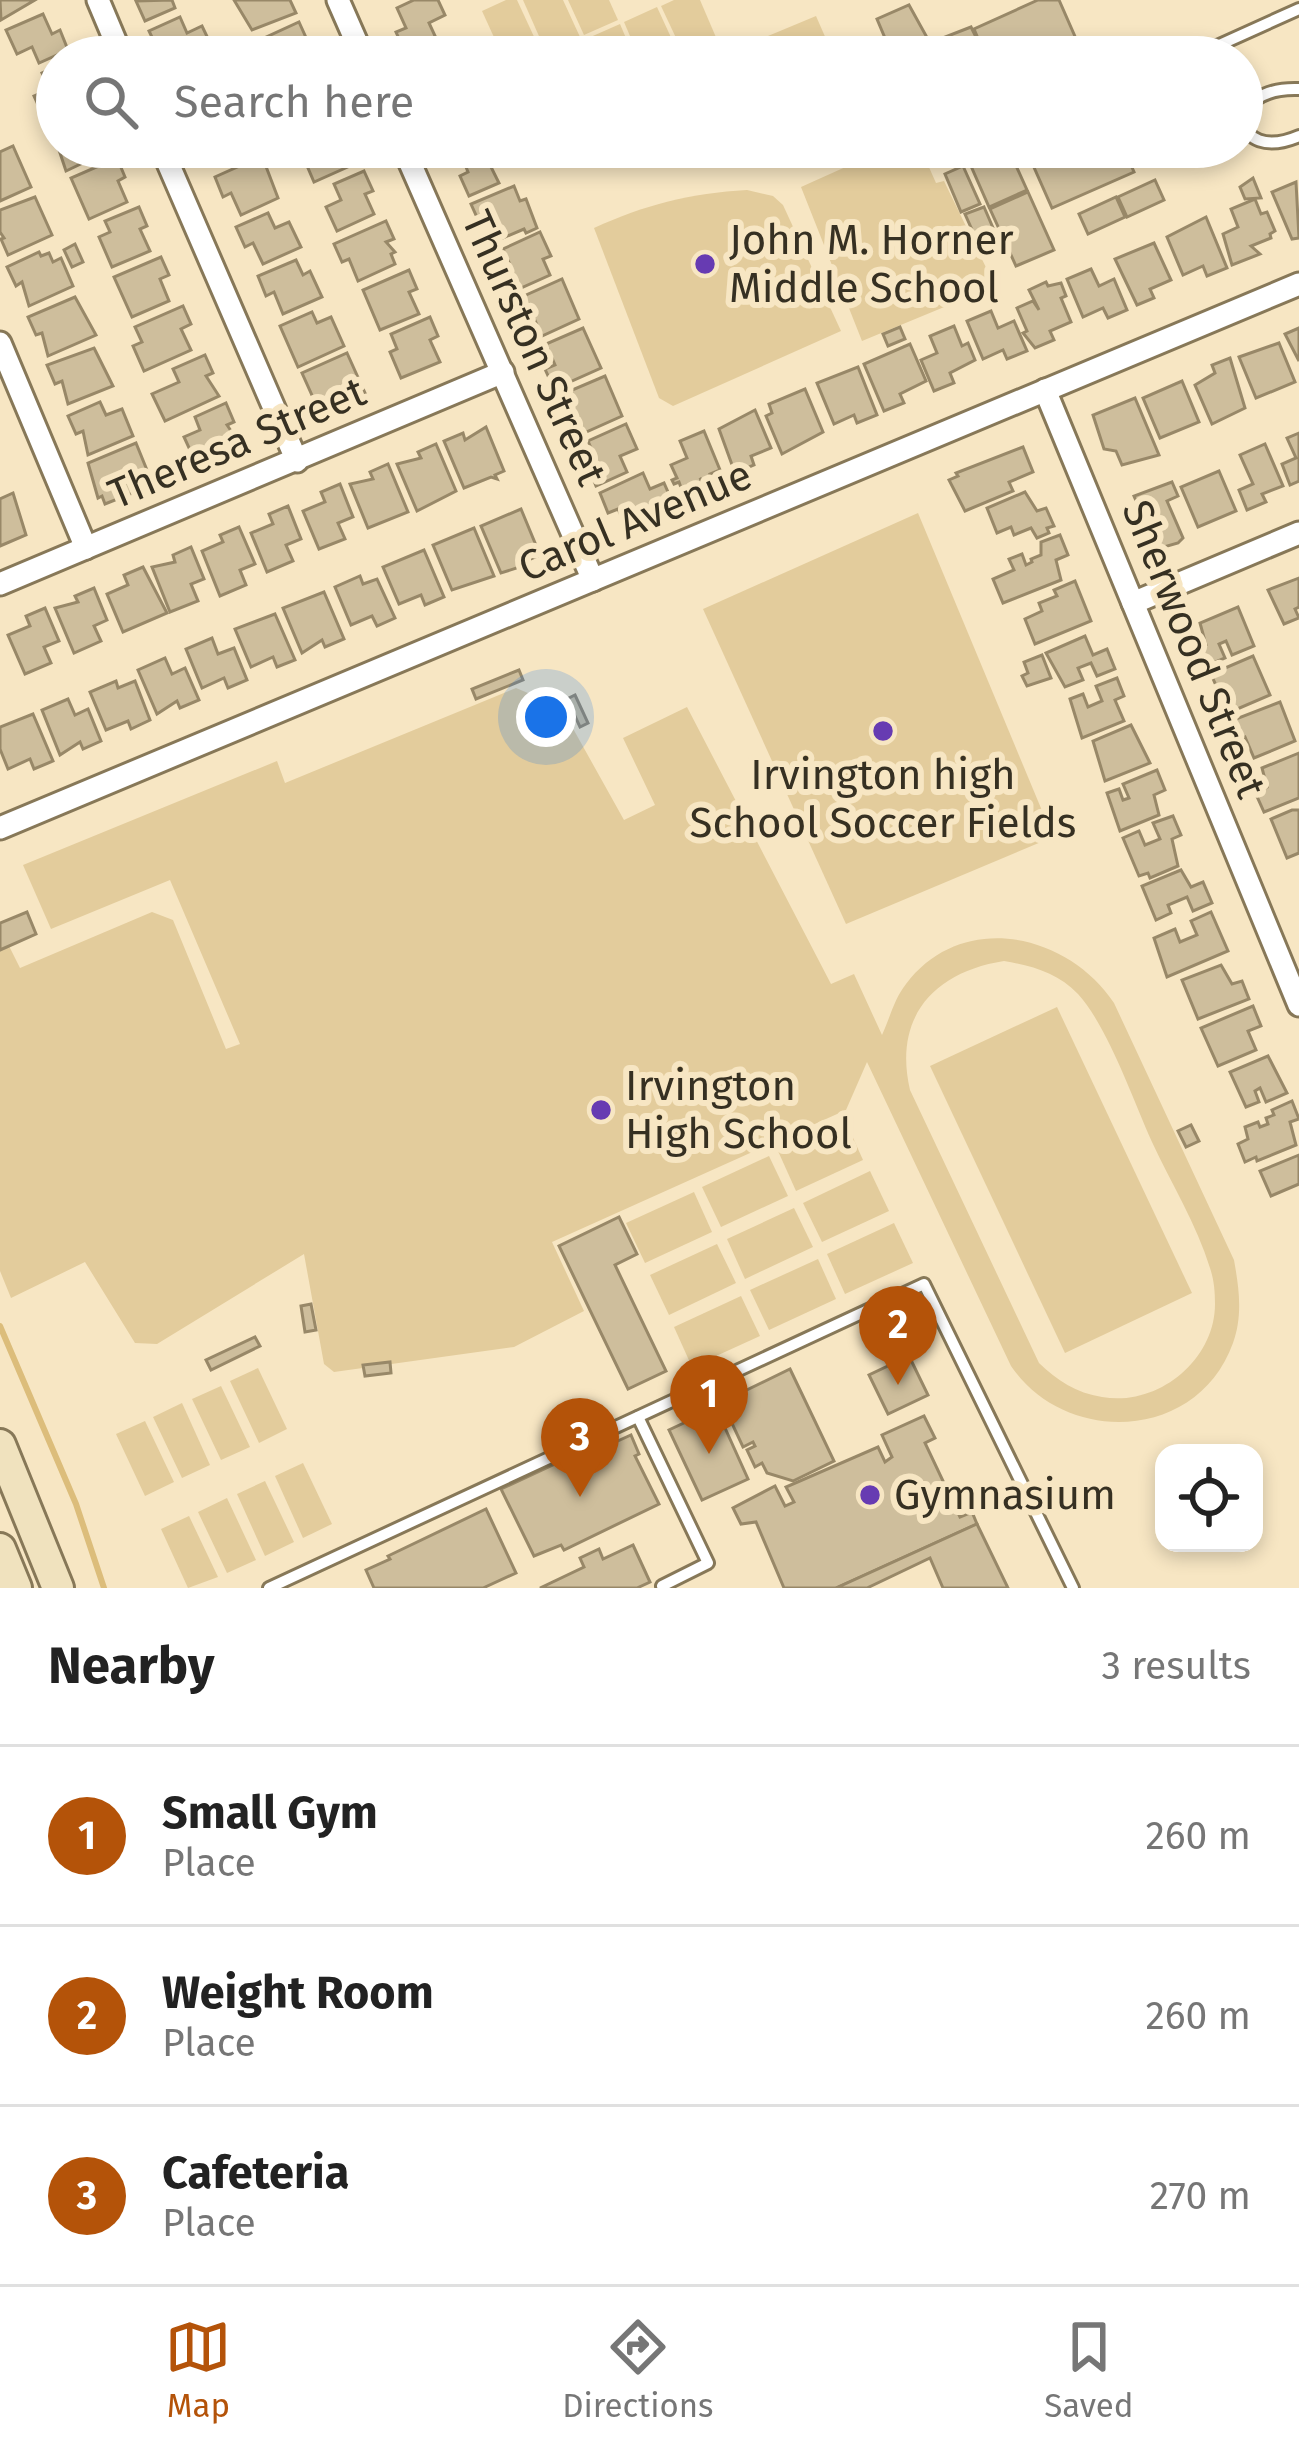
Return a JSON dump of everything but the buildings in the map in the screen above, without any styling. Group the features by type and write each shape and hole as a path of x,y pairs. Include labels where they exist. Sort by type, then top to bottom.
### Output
{"main road":[{"path":"0,1445 58,1588"},
{"path":"0,1549 16,1588"}],"street":[{"path":"98,0 113,36"},
{"path":"338,0 354,36"},
{"path":"170,168 297,461"},
{"name":"Thurston Street","path":"412,168 593,580"},
{"name":"Carol Avenue","path":"0,828 1299,284"},
{"path":"0,343 86,548"},
{"name":"Theresa Street","path":"0,584 503,372"},
{"name":"Sherwood Street","path":"1045,390 1299,1005"},
{"path":"1133,603 1299,533"}],"lane":[{"path":"1237,36 1299,9"},
{"path":"1263,94 1299,89"},
{"path":"1263,143 1276,146 1299,136"},
{"path":"268,1588 924,1284 1073,1588"},
{"path":"638,1417 708,1563 662,1586"}],"shaded area":[{"path":"517,0 534,36 493,36 482,11"},
{"path":"523,0 563,0 580,36 539,36"},
{"path":"568,0 609,0 618,20 584,35"},
{"path":"674,0 700,0 715,36 675,36 661,6"},
{"path":"657,7 670,36 630,36 624,22"},
{"path":"816,16 825,36 768,36"},
{"path":"620,24 625,36 593,36"},
{"path":"843,168 929,168 936,183 944,181 995,286 862,341 801,187"},
{"path":"747,190 773,196 783,205 841,331 673,406 659,398 594,228 668,202"},
{"name":"Irvington high School Soccer Fields","path":"918,513 1053,837 846,924 703,609"},
{"path":"516,688 561,707 624,820 655,805 623,738 687,707 831,984 854,974 882,1035 902,990 929,960 956,946 985,939 1043,947 1070,960 1114,1003 1234,1260 1238,1322 1216,1375 1191,1399 1162,1415 1130,1422 1096,1420 1064,1410 1035,1392 1011,1366 867,1062 846,1110 552,1242 584,1311 514,1347 334,1372 324,1364 304,1254 157,1344 135,1343 85,1262 11,1298 0,1271 0,950 9,946 20,968 152,912 173,920 226,1049 240,1044 170,880 51,929 23,865 277,761 285,783","holes":["1004,961 1062,981 1089,1008 1211,1272 1215,1304 1205,1344 1179,1376 1143,1395 1102,1397 1084,1392 1039,1363 910,1090 908,1041 924,1002 957,976"]},
{"path":"1057,1007 1192,1293 1065,1353 930,1066"},
{"path":"845,1120 863,1160 796,1191 778,1151"},
{"path":"769,1156 788,1196 721,1227 702,1187"},
{"path":"870,1171 889,1211 822,1242 803,1203"},
{"path":"694,1192 712,1232 645,1263 626,1223"},
{"path":"794,1208 813,1247 745,1279 727,1239"},
{"path":"894,1223 913,1263 845,1294 827,1254"},
{"path":"717,1244 736,1283 669,1315 650,1275"},
{"path":"818,1259 836,1299 769,1330 750,1290"},
{"path":"741,1296 760,1336 692,1367 674,1327"},
{"path":"258,1368 287,1429 259,1443 230,1381"},
{"path":"221,1386 250,1447 221,1460 192,1399"},
{"path":"182,1403 210,1465 182,1478 153,1417"},
{"path":"145,1421 174,1482 145,1496 116,1434"},
{"path":"303,1463 332,1524 303,1538 275,1476"},
{"path":"265,1481 294,1542 265,1556 237,1494"},
{"path":"227,1498 256,1560 227,1573 198,1512"},
{"path":"189,1516 218,1577 188,1588 161,1529"}],"waterway":[{"path":"0,1326 76,1504 104,1588"}],"place":[{"name":"John M. Horner Middle School","path":"705,264"},
{"name":"Irvington high School Soccer Fields","path":"883,731"},
{"name":"Irvington High School","path":"601,1110"},
{"name":"Weight Room","path":"898,1385"},
{"name":"Small Gym","path":"709,1454"},
{"name":"Gymnasium","path":"870,1495"},
{"name":"Cafeteria","path":"580,1497"}]}
